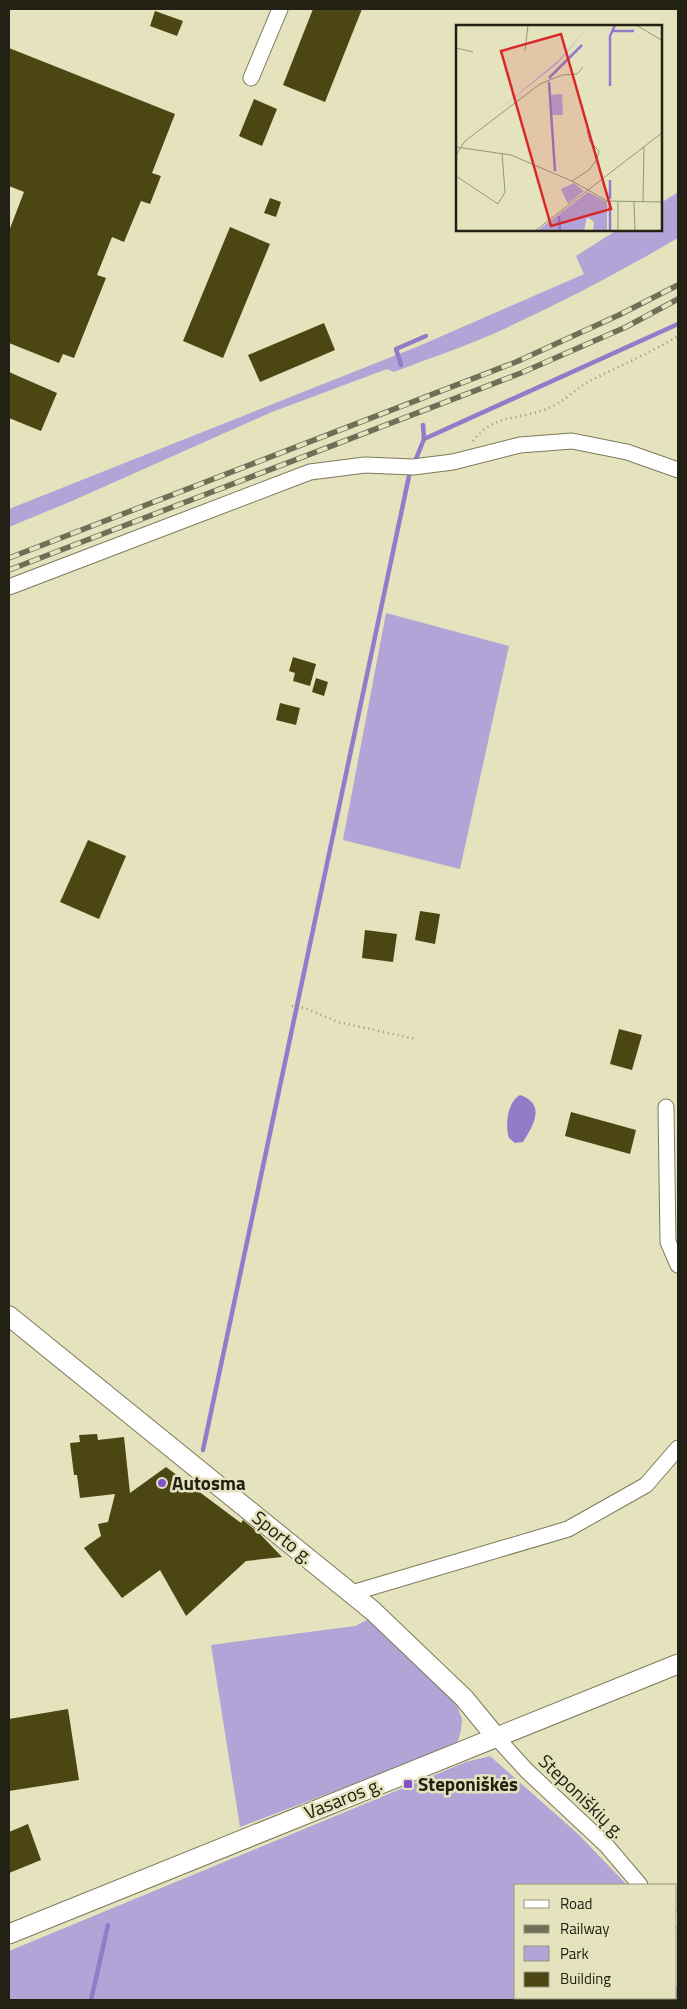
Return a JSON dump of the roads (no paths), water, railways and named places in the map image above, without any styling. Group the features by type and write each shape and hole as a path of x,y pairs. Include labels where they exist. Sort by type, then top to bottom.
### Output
{"street":[{"path":"251,78 280,9"},
{"path":"9,587 310,472 365,465 413,467 462,460 520,445 572,441 628,452 678,470"},
{"path":"666,1107 668,1242 678,1264"},
{"name":"Sporto g.","path":"9,1316 373,1610 464,1698 496,1737"},
{"path":"352,1593 568,1529 646,1485 678,1448"},
{"name":"Vasaros g.","path":"9,1934 678,1664"},
{"name":"Steponiškių g.","path":"496,1737 527,1771 606,1845 639,1884"}],"waterway":[{"path":"424,439 678,324"},
{"path":"401,365 396,349 426,336"},
{"path":"416,459 424,439 423,425"},
{"path":"203,1450 409,476"},
{"path":"91,2000 108,1925"},
{"path":"677,1992 678,1988"}],"railway":[{"path":"9,558 516,362 619,315 678,285"},
{"path":"9,570 521,373 626,327 678,299"}],"place":[{"name":"Autosma","path":"162,1483"},
{"name":"Steponiškės","path":"408,1784"}]}
